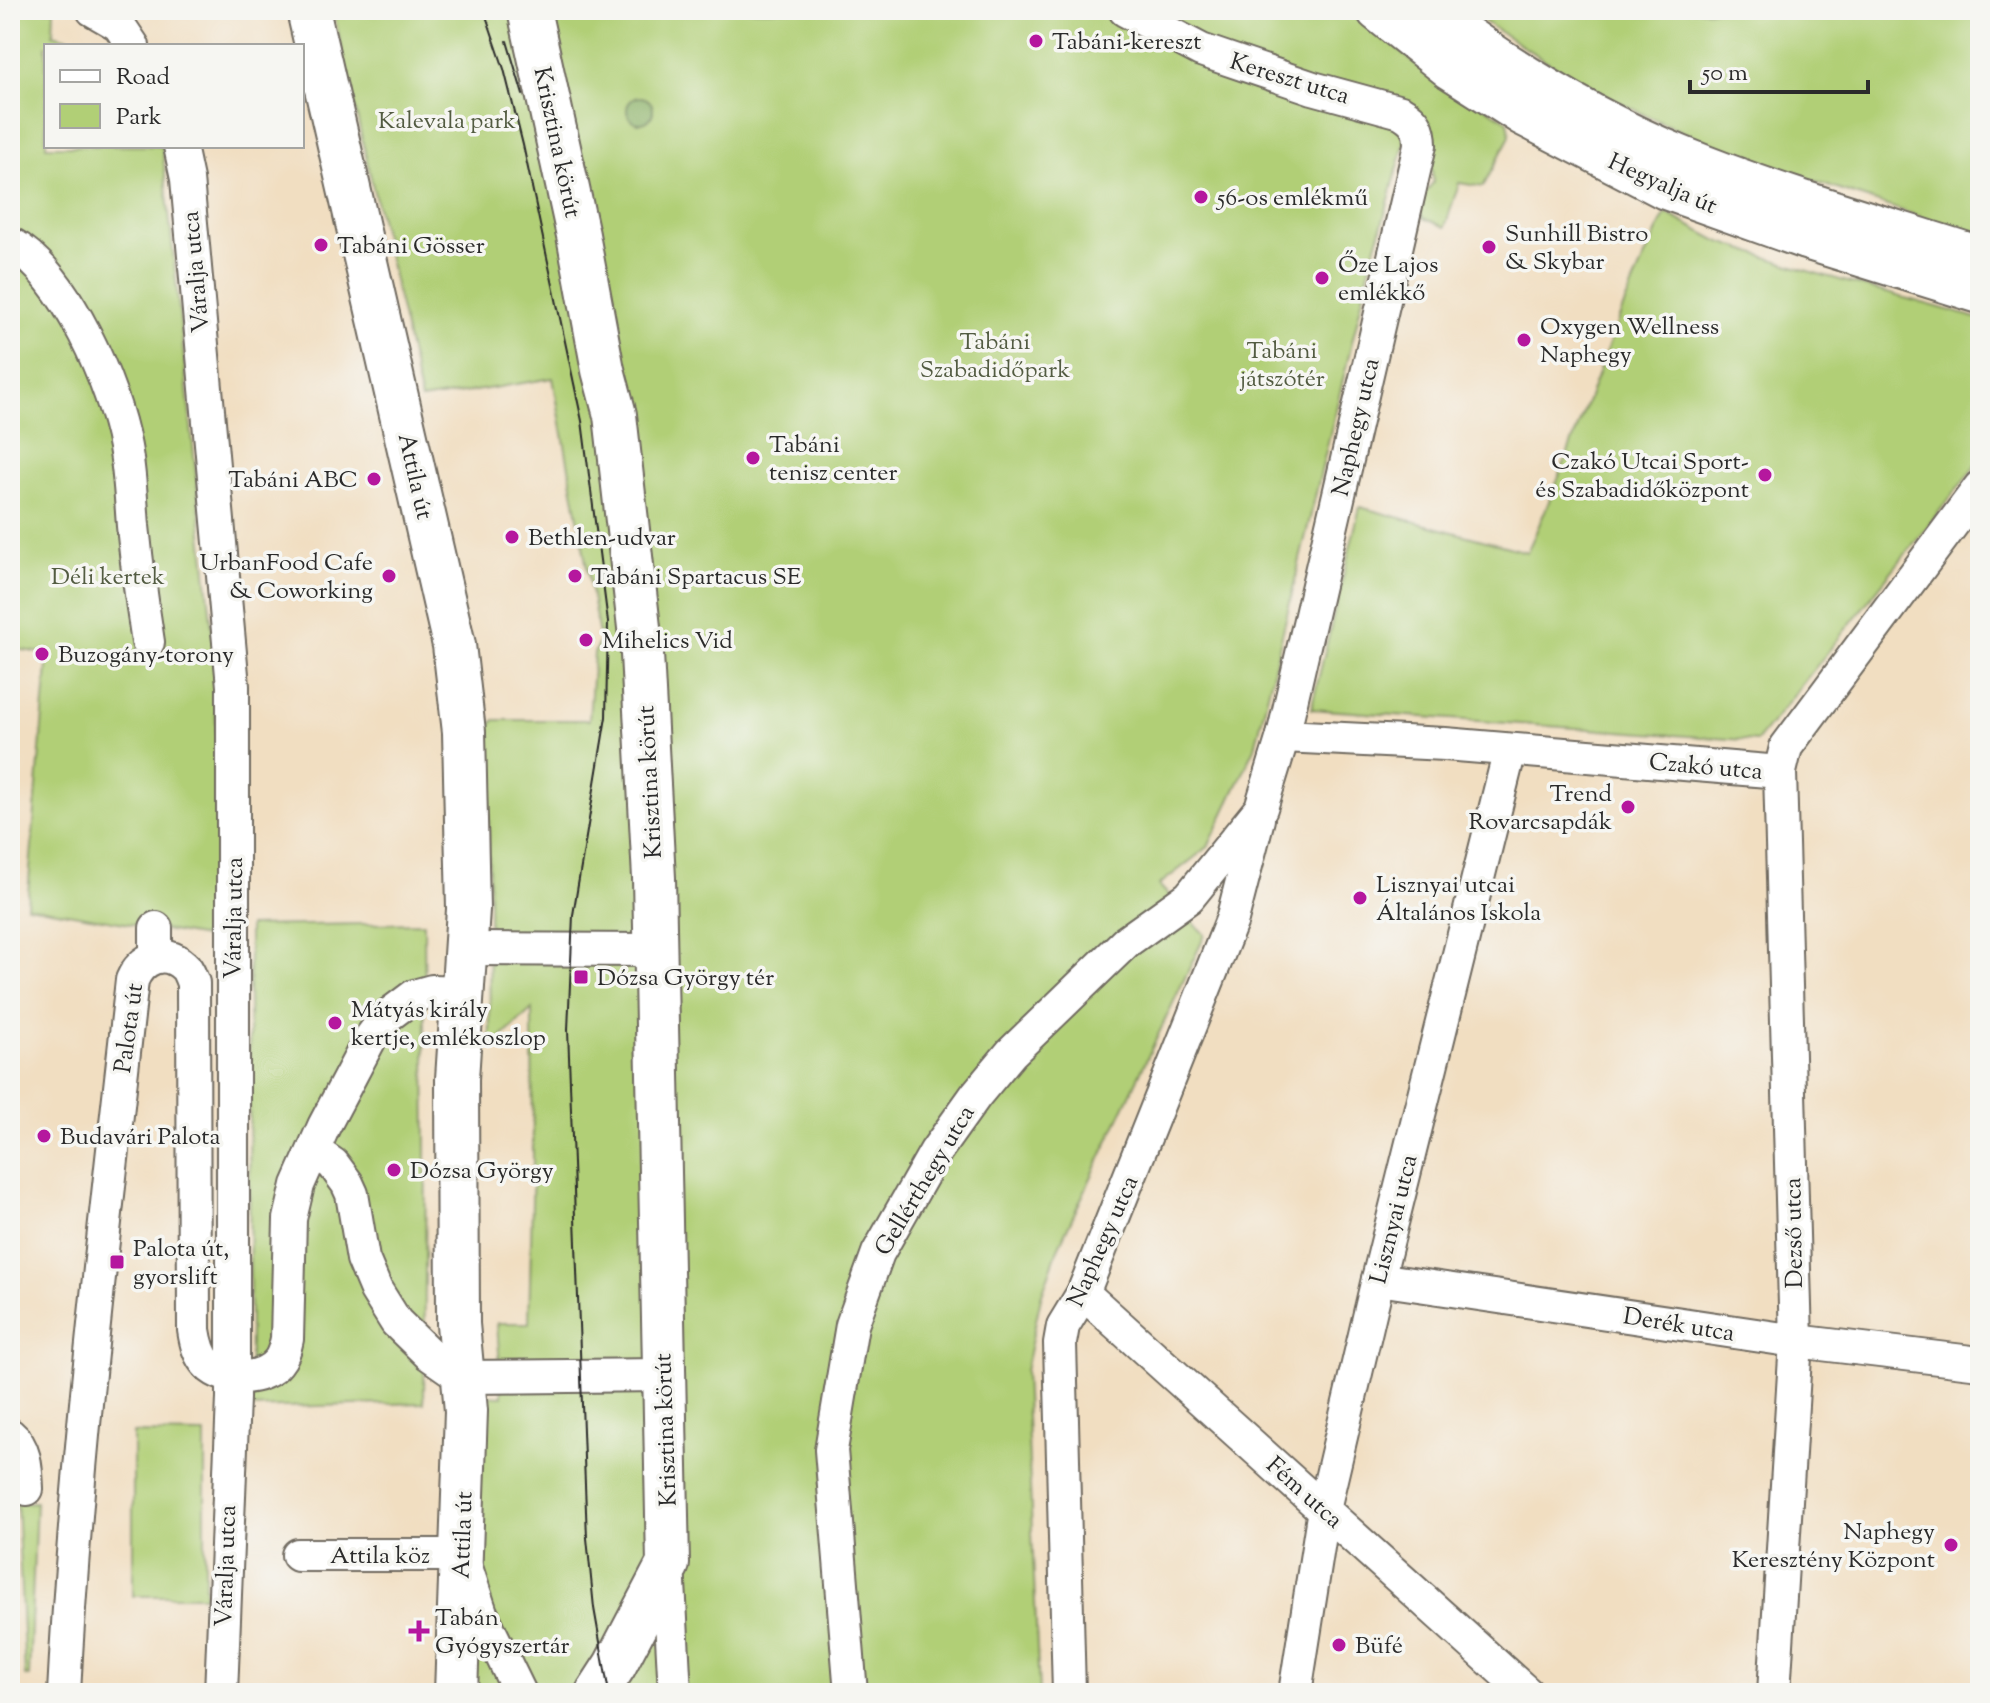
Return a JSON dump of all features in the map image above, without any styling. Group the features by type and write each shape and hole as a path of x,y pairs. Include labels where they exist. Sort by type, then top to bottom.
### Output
{"main road":[{"name":"Attila út","path":"308,10 454,645 464,732 466,949"},
{"name":"Krisztina körút","path":"529,10 615,415 642,654 655,950 668,1564 597,1693"},
{"name":"Hegyalja út","path":"1378,10 1451,68 1523,114 1666,188 1806,238 1980,292"},
{"name":"Hegyalja út","path":"1429,10 1540,85 1678,156 1744,182 1980,258"},
{"path":"462,1377 458,1324 457,1079 466,949"},
{"name":"Attila út","path":"456,1693 466,1411 462,1377"}],"street":[{"path":"93,10 119,25 132,44"},
{"name":"Kereszt utca","path":"1125,10 1201,50 1313,88 1377,104 1413,119"},
{"name":"Naphegy utca","path":"1283,736 1420,145 1420,132 1413,119"},
{"name":"Váralja utca","path":"180,148 187,179 231,644 233,1376 221,1693"},
{"path":"10,243 30,256 52,279 75,315 114,405 125,447 148,642"},
{"name":"Czakó utca","path":"1283,736 1355,738 1780,772 1786,747 1980,487"},
{"name":"Gellérthegy utca","path":"851,1693 831,1450 852,1325 878,1253 936,1151 1011,1053 1126,942 1189,897 1261,808 1283,736"},
{"name":"Lisznyai utca","path":"1295,1693 1324,1509 1510,750"},
{"name":"Dezső utca","path":"1774,1693 1796,1341 1780,772"},
{"name":"Naphegy utca","path":"1069,1693 1060,1343 1063,1326 1083,1293 1232,920 1261,808"},
{"name":"Palota út","path":"64,1693 68,1610 91,1361 132,980 156,942 184,966 193,983 194,1330 197,1348 206,1363 216,1371 233,1376"},
{"path":"466,949 655,950"},
{"path":"233,1376 255,1376 268,1371 284,1352 287,1339 290,1219 298,1185 371,1037 386,1017 414,996 432,991 462,992"},
{"path":"339,1098 347,1183"},
{"path":"314,1151 333,1164 347,1183 352,1194 363,1259 376,1290 396,1322 421,1347 462,1377 663,1375"},
{"name":"Derék utca","path":"1378,1279 1796,1341 1980,1363"},
{"name":"Fém utca","path":"1083,1293 1527,1693"},
{"path":"10,1435 20,1443 27,1489"},
{"name":"Attila köz","path":"298,1555 462,1555"},
{"path":"462,1555 481,1613 520,1693"},
{"name":"Krisztina körút","path":"668,1564 675,1693"}],"green space":[{"name":"Déli kertek","path":"10,10 54,10 53,34 93,44 44,44 44,148 162,148 214,649 222,940 27,906 48,654 10,648"},
{"path":"333,10 1355,10 1414,63 1508,121 1510,136 1483,187 1459,183 1445,227 1423,218 1416,203 1433,183 1431,155 1408,131 1369,271 1255,748 1208,847 1159,885 1205,935 1059,1246 1041,1297 1025,1371 1039,1693 467,1693 479,1395 502,1396 497,1323 529,1323 533,1161 532,1009 490,1048 488,727 495,720 589,720 594,653 600,641 553,378 421,400"},
{"path":"1467,10 1980,10 1980,237 1701,140 1562,71"},
{"path":"640,97 649,101 653,110 649,119 640,123 631,119 627,110 631,101"},
{"name":"Czakó Utcai Sport- és Szabadidőközpont","path":"1666,213 1718,241 1808,271 1980,319 1980,460 1757,741 1311,709 1360,507 1527,552 1628,296"},
{"path":"424,923 424,1403 250,1408 249,926"},
{"path":"133,1433 205,1434 205,1596 133,1596"},
{"path":"36,1502 29,1677 25,1676 17,1503"}],"tram line":[{"path":"484,10 504,69 523,145 582,421 608,622 606,717 573,915 568,1030 587,1538 594,1608 609,1693"},
{"path":"507,41 523,95"}],"place":[{"name":"Tabáni-kereszt","path":"1036,41"},
{"name":"56-os emlékmű","path":"1201,197"},
{"name":"Tabáni Gösser","path":"321,245"},
{"name":"Sunhill Bistro & Skybar","path":"1489,247"},
{"name":"Őze Lajos emlékkő","path":"1322,278"},
{"name":"Oxygen Wellness Naphegy","path":"1524,340"},
{"name":"Tabáni tenisz center","path":"753,458"},
{"name":"Czakó Utcai Sport- és Szabadidőközpont","path":"1765,475"},
{"name":"Tabáni ABC","path":"374,479"},
{"name":"Bethlen-udvar","path":"512,537"},
{"name":"UrbanFood Cafe & Coworking","path":"389,576"},
{"name":"Tabáni Spartacus SE","path":"575,576"},
{"name":"Mihelics Vid","path":"586,640"},
{"name":"Buzogány-torony","path":"42,654"},
{"name":"Trend Rovarcsapdák","path":"1628,807"},
{"name":"Lisznyai utcai Általános Iskola","path":"1360,898"},
{"name":"Dózsa György tér","path":"581,977"},
{"name":"Mátyás király kertje, emlékoszlop","path":"335,1023"},
{"name":"Budavári Palota","path":"44,1136"},
{"name":"Dózsa György","path":"394,1170"},
{"name":"Palota út, gyorslift","path":"117,1262"},
{"name":"Naphegy Keresztény Központ","path":"1951,1545"},
{"name":"Tabán Gyógyszertár","path":"419,1631"},
{"name":"Büfé","path":"1339,1645"}],"park label":[{"name":"Kalevala park","path":"447,120"},
{"name":"Tabáni Szabadidőpark","path":"995,355"},
{"name":"Tabáni játszótér","path":"1282,364"}]}
